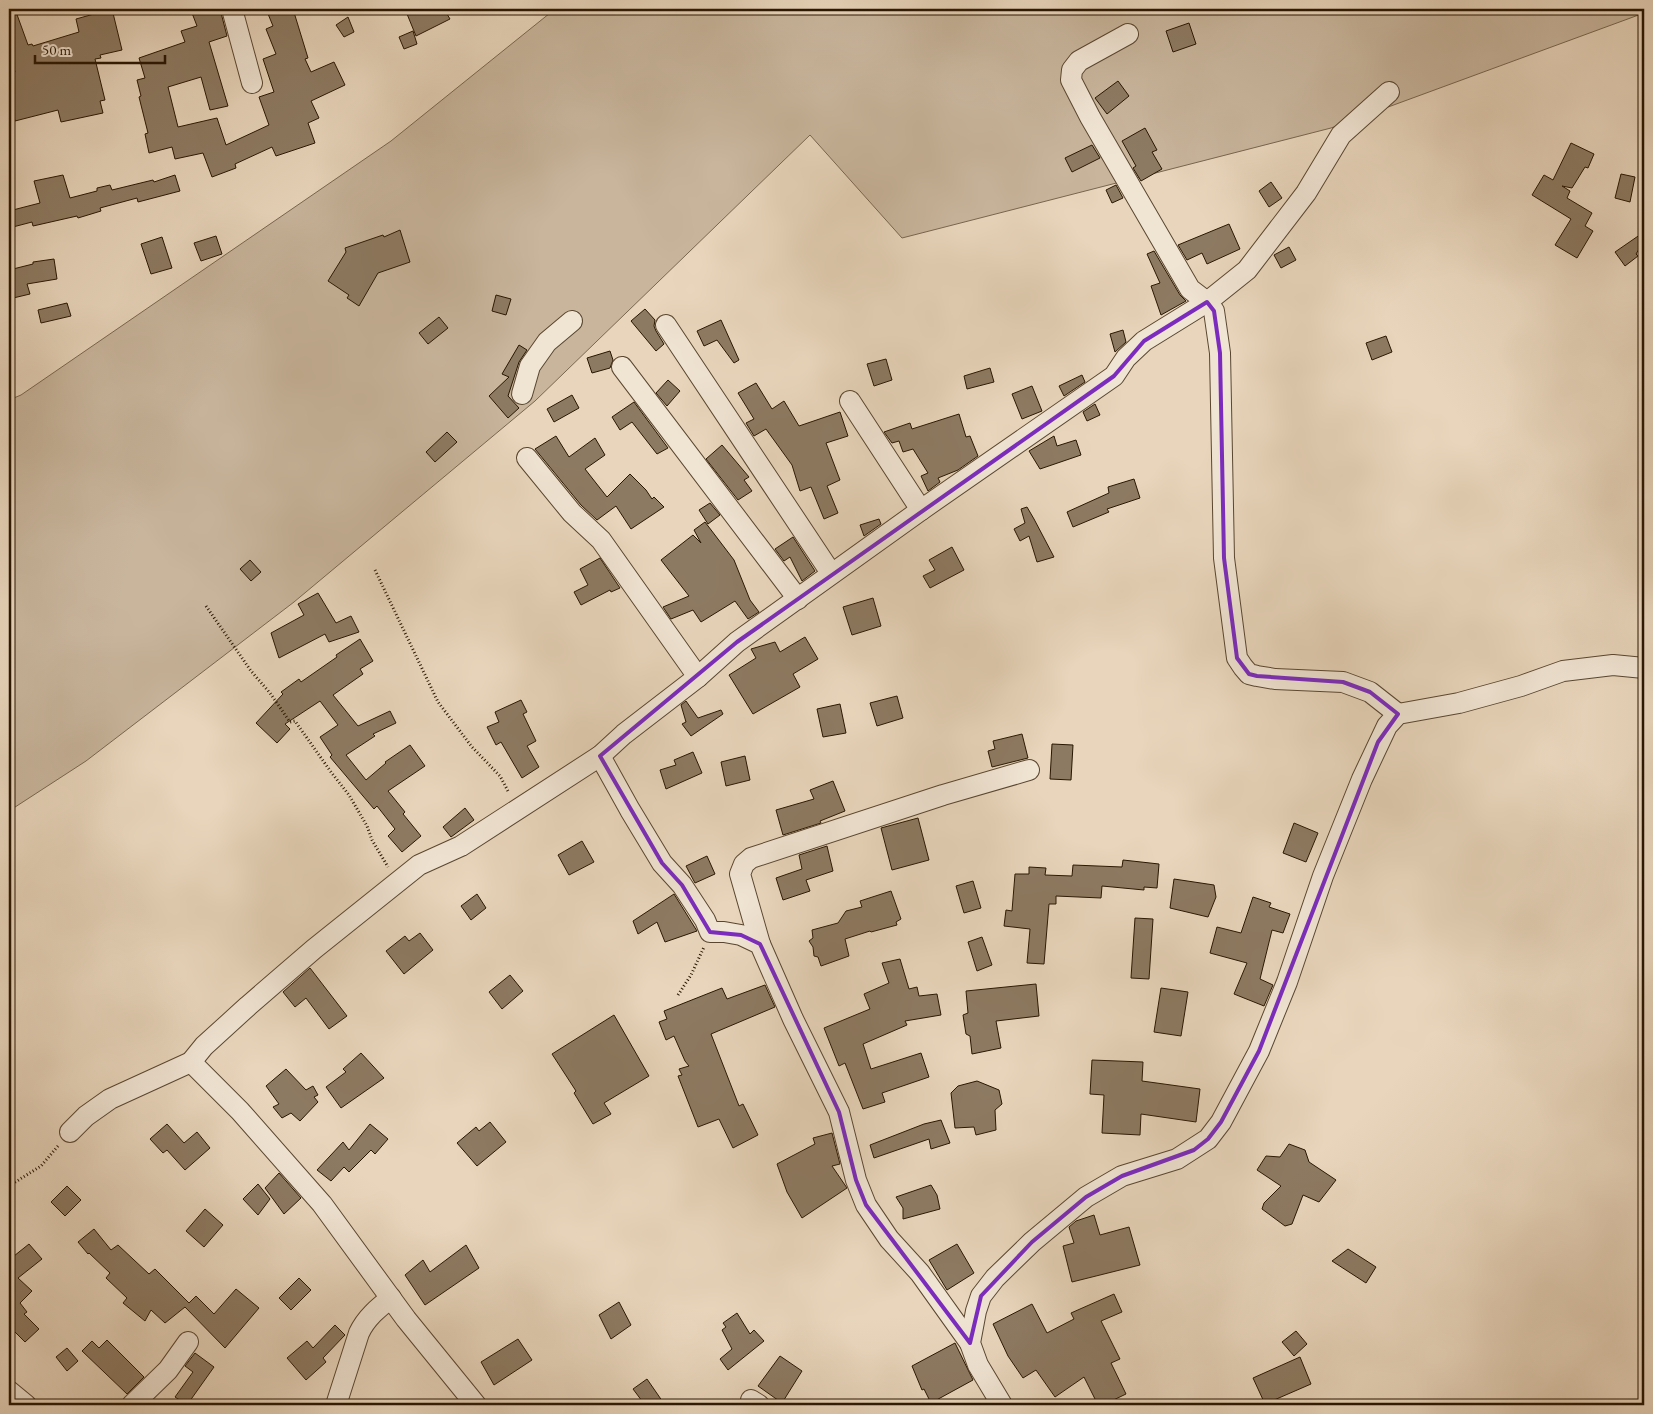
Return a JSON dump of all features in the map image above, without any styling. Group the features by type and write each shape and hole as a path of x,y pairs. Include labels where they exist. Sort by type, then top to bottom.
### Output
{"street":[{"path":"232,9 252,83"},
{"path":"1128,34 1079,61 1072,70 1070,80 1190,289 1207,302 1214,311 1220,352 1224,558 1237,658 1250,674 1257,676 1275,679 1343,682 1370,692 1398,714"},
{"path":"70,1132 86,1116 110,1099 191,1062 204,1046 248,1006 314,949 419,865 461,846 600,756 624,734 698,677 737,642 831,573 1114,376 1126,358 1144,341 1207,302 1247,270 1306,193 1341,135 1388,92"},
{"path":"522,394 530,366 547,342 572,321"},
{"path":"666,325 831,573"},
{"path":"622,367 798,599"},
{"path":"850,401 921,510"},
{"path":"527,458 572,513 601,540 698,677"},
{"path":"970,1343 981,1296 995,1278 1032,1242 1086,1197 1122,1176 1177,1159 1194,1150 1208,1139 1221,1122 1266,1034 1287,982 1323,876 1378,742 1387,726 1398,714 1459,703 1521,686 1563,671 1613,665 1644,668"},
{"path":"600,756 662,863 682,885 706,920 710,932 741,935 760,944"},
{"path":"1002,1405 978,1365 970,1343 920,1273 889,1239 866,1205 856,1180 839,1112 793,1020 760,944 740,874 744,864 751,858 943,795 1029,770"},
{"path":"191,1062 240,1111 322,1204 406,1319 476,1405"},
{"path":"336,1405 359,1333 364,1323 375,1310 391,1298"},
{"path":"132,1405 168,1370 188,1342"},
{"path":"9,1391 26,1405"}],"path":[{"path":"375,570 438,702 472,747 500,776 517,809"},
{"path":"206,606 251,671 270,693 290,722 295,721 349,795 397,883"},
{"path":"678,996 692,975 710,932"},
{"path":"9,1186 41,1166 70,1132"}],"highlighted area":[{"path":"1207,302 1214,311 1220,353 1224,558 1237,658 1249,674 1257,676 1343,682 1370,692 1398,714 1378,742 1259,1051 1221,1122 1208,1139 1194,1150 1122,1176 1086,1197 1032,1242 981,1296 970,1343 866,1205 856,1180 839,1112 760,944 741,935 710,932 682,885 662,863 600,756 737,642 1114,376 1144,341"}],"shaded area":[{"path":"555,9 1644,9 1644,13 1331,128 902,238 810,135 535,401 294,602 86,761 9,811 9,400 21,395 391,141"}],"building":[{"path":"9,9 15,9 28,45 32,44 33,46 79,32 76,19 112,9 122,50 100,55 101,58 95,59 105,100 100,101 103,113 61,122 58,110 15,121 9,96 12,93 9,74 15,72 9,48"},
{"path":"203,9 220,9 227,36 209,42 228,106 210,110 201,77 168,87 178,127 217,118 226,145 269,125 259,97 274,92 263,59 276,54 266,29 273,26 266,9 293,9 308,58 305,59 311,72 334,62 345,85 311,101 319,118 308,123 315,143 276,156 272,147 235,164 236,168 212,177 203,153 175,159 172,147 149,153 145,134 148,133 137,80 145,78 139,58 185,42 181,31 197,26 192,13"},
{"path":"405,9 444,9 450,19 416,36"},
{"path":"348,17 354,32 344,37 336,25"},
{"path":"1189,23 1196,44 1173,52 1166,31"},
{"path":"413,31 417,44 404,49 399,37"},
{"path":"1118,81 1129,96 1107,114 1095,98"},
{"path":"1145,128 1157,150 1152,152 1162,169 1141,181 1133,168 1136,166 1122,141"},
{"path":"1571,143 1594,154 1588,168 1585,167 1572,188 1562,186 1570,191 1567,198 1592,213 1585,226 1593,231 1577,258 1555,245 1571,219 1532,195 1544,175 1553,180"},
{"path":"1092,145 1100,158 1072,172 1065,158"},
{"path":"1621,174 1635,177 1630,202 1615,198"},
{"path":"63,175 70,198 97,191 97,188 110,185 112,190 153,180 154,182 175,175 180,191 138,202 137,198 100,208 101,211 78,218 77,216 33,226 32,222 9,228 9,211 40,203 34,181"},
{"path":"1271,182 1282,198 1269,207 1259,191"},
{"path":"1116,185 1123,198 1112,203 1106,190"},
{"path":"1229,224 1240,249 1207,264 1202,253 1187,260 1178,245"},
{"path":"400,230 410,262 378,273 359,306 347,298 349,295 328,281 346,252 345,248 383,235 384,237"},
{"path":"1644,232 1644,241 1636,254 1638,256 1625,266 1615,252"},
{"path":"216,236 222,254 201,261 194,243"},
{"path":"162,237 172,268 151,274 141,244"},
{"path":"1289,247 1296,260 1281,268 1274,255"},
{"path":"1154,251 1180,295 1186,301 1161,315 1151,286 1160,283 1147,254"},
{"path":"54,259 57,279 27,284 30,294 9,299 9,270 33,264 33,262"},
{"path":"496,295 511,299 506,315 492,311"},
{"path":"67,303 71,316 41,323 38,310"},
{"path":"645,309 655,320 654,326 664,344 656,351 631,321"},
{"path":"439,317 448,328 428,344 419,333"},
{"path":"721,320 739,360 734,363 717,340 704,346 697,331"},
{"path":"1123,330 1126,342 1115,352 1110,334"},
{"path":"1386,336 1392,352 1372,360 1366,343"},
{"path":"519,345 527,350 519,362 508,396 519,408 508,418 489,396 509,377 502,374"},
{"path":"610,351 613,360 610,368 592,373 587,358"},
{"path":"886,359 892,380 874,386 867,364"},
{"path":"990,368 994,382 967,389 964,376"},
{"path":"1082,375 1085,382 1064,396 1059,386"},
{"path":"668,380 680,391 667,406 656,393"},
{"path":"756,383 772,409 784,401 799,426 840,412 848,436 826,443 840,480 827,486 838,513 824,519 811,487 800,491 792,465 766,429 754,436 746,423 754,419 738,393"},
{"path":"1032,386 1042,411 1022,419 1012,394"},
{"path":"572,395 579,408 554,422 547,409"},
{"path":"634,402 668,448 657,454 632,422 620,430 612,417"},
{"path":"1095,404 1100,415 1087,421 1083,412"},
{"path":"959,414 966,437 970,436 978,456 958,470 938,478 940,482 928,491 921,476 928,473 913,449 903,452 899,441 892,443 884,432 910,423 912,429"},
{"path":"447,432 457,442 435,462 426,452"},
{"path":"556,436 569,457 595,438 605,455 585,469 607,497 630,474 652,499 654,497 664,507 631,529 616,506 597,520 581,505 535,449"},
{"path":"1054,436 1057,446 1076,440 1081,455 1040,469 1029,451"},
{"path":"722,445 749,477 744,480 752,491 738,500 706,459"},
{"path":"1134,479 1140,498 1107,509 1109,512 1073,527 1067,512 1109,493 1108,487"},
{"path":"710,503 720,515 708,524 699,510"},
{"path":"1027,507 1054,557 1037,562 1029,536 1020,541 1014,529 1025,523 1021,509"},
{"path":"879,519 881,524 864,536 860,525"},
{"path":"705,522 734,560 750,600 759,612 748,619 735,601 701,622 693,610 671,619 663,607 689,596 661,560 693,535 701,543 694,530"},
{"path":"793,537 815,571 802,581 790,557 784,561 775,549"},
{"path":"952,547 964,570 930,588 923,576 935,570 929,560"},
{"path":"600,558 620,588 611,592 610,590 581,605 574,592 588,585 580,569"},
{"path":"250,560 261,572 251,581 240,569"},
{"path":"318,593 336,623 351,616 359,632 329,642 325,634 279,658 271,633 304,615 298,604"},
{"path":"873,598 881,626 852,635 843,607"},
{"path":"805,637 818,659 793,674 800,687 753,714 729,675 756,658 751,649 775,642 780,652"},
{"path":"360,639 373,661 360,669 363,674 333,695 358,726 390,711 396,723 373,734 375,736 346,755 366,780 385,762 410,745 425,766 388,791 405,812 403,814 421,836 402,852 388,836 395,829 377,806 374,809 330,757 332,755 320,737 338,725 320,701 285,724 290,729 277,743 256,723 283,694 281,692 299,679 301,682"},
{"path":"897,696 903,718 877,726 870,703"},
{"path":"521,700 527,712 523,714 536,741 527,746 539,767 522,778 501,742 496,745 487,727 499,722 495,712"},
{"path":"686,701 698,718 721,710 723,714 691,736 682,724 686,722 681,705"},
{"path":"840,704 846,733 823,737 817,709"},
{"path":"1022,734 1028,758 992,767 988,751 995,749 993,741"},
{"path":"1052,744 1073,745 1071,780 1050,779"},
{"path":"693,752 702,773 666,789 660,770 676,765 674,760"},
{"path":"745,756 750,780 726,786 721,762"},
{"path":"833,781 845,811 820,821 821,823 783,835 776,810 814,799 810,790"},
{"path":"465,808 474,820 451,837 443,827"},
{"path":"918,818 929,860 892,870 881,828"},
{"path":"1294,823 1318,833 1306,862 1283,853"},
{"path":"582,841 594,862 569,875 558,855"},
{"path":"827,846 833,871 806,880 810,891 783,900 776,878 802,869 799,855"},
{"path":"707,856 715,874 695,883 686,866"},
{"path":"1123,860 1159,864 1157,888 1144,887 1144,890 1102,886 1101,898 1056,896 1056,904 1049,904 1044,964 1027,963 1030,929 1004,926 1006,910 1012,911 1015,874 1029,874 1029,867 1046,868 1045,875 1072,876 1073,865 1122,867"},
{"path":"1174,879 1214,885 1216,897 1208,917 1170,908"},
{"path":"973,881 981,908 964,913 956,886"},
{"path":"891,891 901,919 896,922 897,925 845,939 849,956 821,966 818,957 814,956 813,947 809,941 813,938 812,930 838,923 846,911 862,907 860,901"},
{"path":"477,894 486,908 471,920 461,906"},
{"path":"674,894 697,931 665,942 657,922 638,934 633,921"},
{"path":"1253,897 1271,903 1269,907 1290,914 1283,933 1272,930 1260,979 1273,985 1264,1006 1234,994 1247,963 1210,953 1217,927 1241,933"},
{"path":"1135,918 1153,919 1149,979 1131,978"},
{"path":"420,933 433,950 404,974 386,951 405,936 409,941"},
{"path":"982,937 992,965 977,971 968,942"},
{"path":"900,959 909,989 917,987 919,996 937,994 941,1015 905,1021 907,1025 863,1044 871,1069 921,1053 929,1077 882,1093 885,1102 863,1109 845,1063 839,1066 824,1028 870,1009 864,994 889,983 882,963"},
{"path":"310,968 347,1016 329,1029 306,998 295,1007 283,992"},
{"path":"510,975 523,991 502,1009 489,992"},
{"path":"1036,984 1039,1016 996,1021 1001,1048 972,1054 970,1036 966,1034 963,1015 968,1013 966,991"},
{"path":"765,985 775,1007 711,1034 739,1106 743,1104 758,1135 733,1148 719,1119 698,1127 678,1076 682,1075 679,1069 689,1066 674,1036 666,1040 659,1022 667,1019 664,1011 722,988 727,999"},
{"path":"1161,988 1188,992 1181,1036 1154,1032"},
{"path":"614,1015 649,1076 604,1103 611,1114 593,1124 574,1093 576,1091 552,1054"},
{"path":"361,1053 384,1078 341,1108 326,1087 346,1072 343,1069"},
{"path":"1092,1060 1143,1062 1142,1081 1200,1089 1196,1122 1141,1114 1140,1135 1102,1133 1104,1095 1090,1094"},
{"path":"286,1069 306,1090 313,1086 318,1095 314,1097 318,1102 300,1121 291,1113 282,1118 273,1107 279,1104 266,1086"},
{"path":"977,1081 999,1090 1002,1104 995,1110 996,1130 976,1135 974,1127 955,1128 951,1093 958,1086"},
{"path":"941,1120 950,1143 931,1149 929,1139 874,1158 870,1145 924,1124"},
{"path":"490,1122 506,1142 477,1166 457,1143 476,1127 479,1131"},
{"path":"167,1124 184,1143 197,1132 210,1148 185,1170 167,1150 163,1153 150,1139"},
{"path":"370,1124 388,1139 375,1154 371,1150 349,1172 344,1167 331,1181 317,1170 343,1142 349,1150"},
{"path":"832,1133 840,1164 832,1166 847,1188 802,1218 787,1192 777,1164 815,1144 813,1138"},
{"path":"1289,1144 1305,1150 1309,1162 1336,1180 1319,1202 1303,1195 1292,1224 1285,1226 1262,1209 1264,1203 1281,1186 1257,1170 1266,1156 1280,1157"},
{"path":"279,1173 301,1198 284,1214 265,1188"},
{"path":"258,1184 270,1199 258,1215 243,1199"},
{"path":"931,1185 937,1195 940,1209 903,1219 903,1208 896,1197"},
{"path":"67,1186 81,1200 65,1216 51,1202"},
{"path":"205,1209 223,1225 204,1247 186,1231"},
{"path":"1094,1215 1100,1235 1129,1227 1140,1265 1072,1282 1063,1246 1074,1243 1069,1227 1076,1221"},
{"path":"94,1229 111,1250 118,1245 149,1274 155,1269 189,1303 196,1296 214,1314 236,1289 259,1308 225,1348 185,1307 165,1323 151,1310 145,1321 123,1303 127,1298 106,1278 110,1273 88,1254 78,1242"},
{"path":"29,1244 42,1259 18,1278 32,1291 20,1303 27,1312 24,1314 39,1329 25,1342 9,1326 9,1260"},
{"path":"957,1244 974,1273 947,1290 929,1260"},
{"path":"466,1245 479,1268 425,1305 405,1275 423,1260 430,1272"},
{"path":"1348,1249 1376,1267 1366,1283 1332,1261"},
{"path":"299,1278 311,1290 291,1310 279,1298"},
{"path":"1114,1294 1122,1312 1101,1321 1120,1359 1111,1363 1126,1394 1103,1405 1098,1405 1084,1377 1055,1397 1036,1370 1023,1378 1008,1356 993,1324 1032,1304 1047,1333 1074,1319 1071,1313"},
{"path":"619,1302 631,1325 611,1339 599,1315"},
{"path":"737,1313 750,1334 754,1330 764,1341 728,1370 720,1359 732,1349 722,1330 726,1327 723,1323"},
{"path":"335,1325 345,1335 323,1358 326,1362 306,1380 287,1358 307,1341 313,1348"},
{"path":"1296,1331 1307,1344 1294,1356 1282,1342"},
{"path":"518,1339 532,1360 494,1385 481,1362"},
{"path":"107,1340 144,1377 127,1394 82,1351 92,1341 99,1348"},
{"path":"955,1343 973,1380 931,1403 924,1389 922,1390 912,1366"},
{"path":"67,1348 78,1361 67,1371 56,1357"},
{"path":"195,1353 214,1367 187,1405 175,1397 193,1372 185,1366"},
{"path":"780,1356 802,1371 782,1403 758,1386"},
{"path":"1300,1357 1311,1384 1265,1404 1253,1378"},
{"path":"647,1379 665,1405 645,1405 633,1389"}]}
